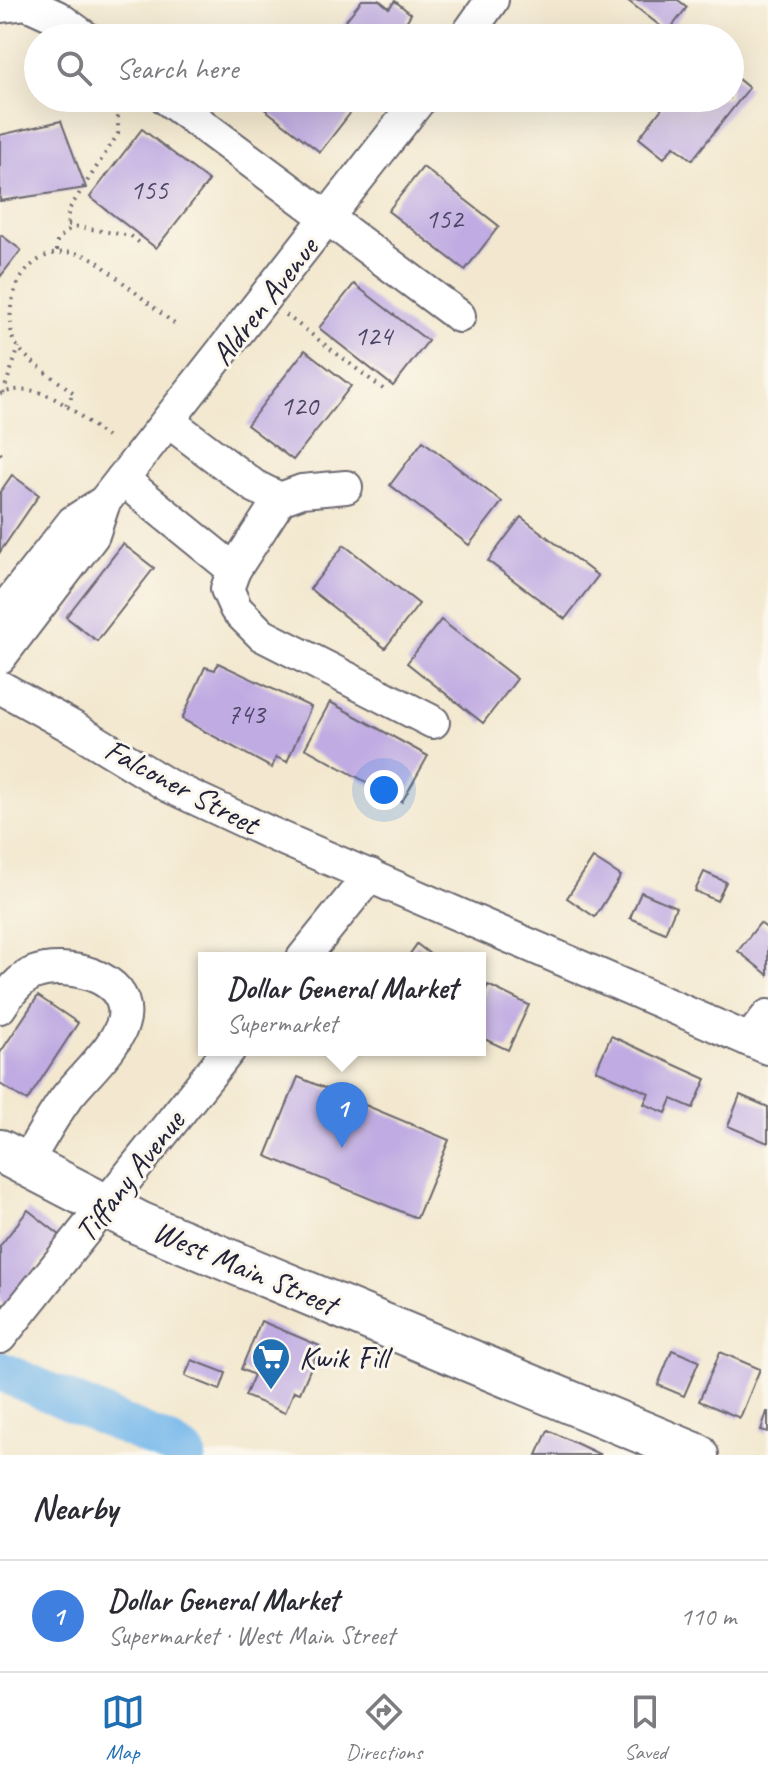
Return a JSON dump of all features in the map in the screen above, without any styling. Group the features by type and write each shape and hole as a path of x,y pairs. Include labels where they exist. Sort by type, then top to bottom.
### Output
{"main road":[{"name":"West Main Street","path":"12,1158 104,1207 697,1455"}],"street":[{"path":"475,24 492,0"},
{"path":"0,6 26,3 67,24"},
{"path":"185,112 459,316"},
{"name":"Aldren Avenue","path":"0,615 73,522 113,490 410,112"},
{"path":"168,421 254,486 280,499"},
{"path":"346,487 302,491 280,499 234,570 227,589 236,609 262,635 433,722"},
{"path":"113,490 234,570"},
{"name":"Aldren Avenue","path":"0,657 93,535 113,490"},
{"name":"Falconer Street","path":"0,687 169,786 370,875 762,1035"},
{"path":"308,952 370,875"},
{"path":"0,1007 30,974 54,969 100,978 117,992 124,1010 124,1018 113,1041 12,1158"},
{"name":"Tiffany Avenue","path":"0,1337 224,1056"}],"path":[{"path":"57,252 57,241 68,230 68,211 118,134 118,112"},
{"path":"68,225 131,236 141,244"},
{"path":"9,286 27,263 57,252 71,252 94,259 177,326"},
{"path":"281,311 383,389"},
{"path":"3,314 19,347 74,393 66,405"},
{"path":"1,394 19,347"},
{"path":"1,394 24,388 44,393 66,405 107,437"}],"building":[{"path":"362,0 379,0 389,8 395,1 411,14 406,22 409,24 343,24"},
{"path":"627,0 678,0 687,7 674,24 658,24"},
{"path":"268,112 351,112 320,152"},
{"path":"659,112 730,112 692,160 674,146 664,158 639,138"},
{"path":"61,121 86,188 0,201 0,135"},
{"path":"142,129 209,181 156,248 90,197"},
{"path":"423,167 499,226 465,270 388,211"},
{"path":"0,237 21,250 0,277"},
{"path":"354,284 428,341 393,386 319,328"},
{"path":"305,350 351,386 293,460 247,425"},
{"path":"423,441 502,502 469,545 390,485"},
{"path":"12,475 39,495 0,552 0,492"},
{"path":"521,517 598,576 565,619 488,561"},
{"path":"123,544 154,568 97,641 66,617"},
{"path":"344,545 419,604 385,648 310,589"},
{"path":"441,620 517,679 483,723 407,663"},
{"path":"218,663 311,707 287,762 276,757 272,768 182,719 205,667 215,670"},
{"path":"330,702 428,756 402,802 305,748"},
{"path":"593,858 621,876 595,917 567,898"},
{"path":"704,872 726,882 717,901 695,891"},
{"path":"641,892 676,907 665,933 630,918"},
{"path":"760,923 768,929 768,975 738,951"},
{"path":"417,944 427,952 411,952"},
{"path":"488,985 529,1005 508,1050 486,1040"},
{"path":"38,996 78,1023 27,1101 0,1084 0,1053"},
{"path":"611,1036 706,1079 693,1108 672,1099 666,1113 644,1104 649,1093 596,1070"},
{"path":"298,1077 449,1140 417,1218 266,1156"},
{"path":"740,1095 768,1107 768,1143 728,1126"},
{"path":"28,1210 61,1236 6,1307 0,1302 0,1246"},
{"path":"261,1321 320,1346 300,1393 294,1391 285,1413 245,1396 254,1375 241,1369"},
{"path":"672,1350 699,1361 684,1396 658,1385"},
{"path":"720,1352 760,1369 740,1418 699,1401"},
{"path":"192,1360 226,1373 220,1390 185,1376"},
{"path":"768,1412 768,1432 761,1430"},
{"path":"548,1430 601,1455 537,1455"}],"waterway":[{"path":"0,1371 172,1446 186,1455"}],"place":[{"name":"Dollar General Market","path":"342,1148"},
{"name":"Kwik Fill","path":"271,1391"}]}
